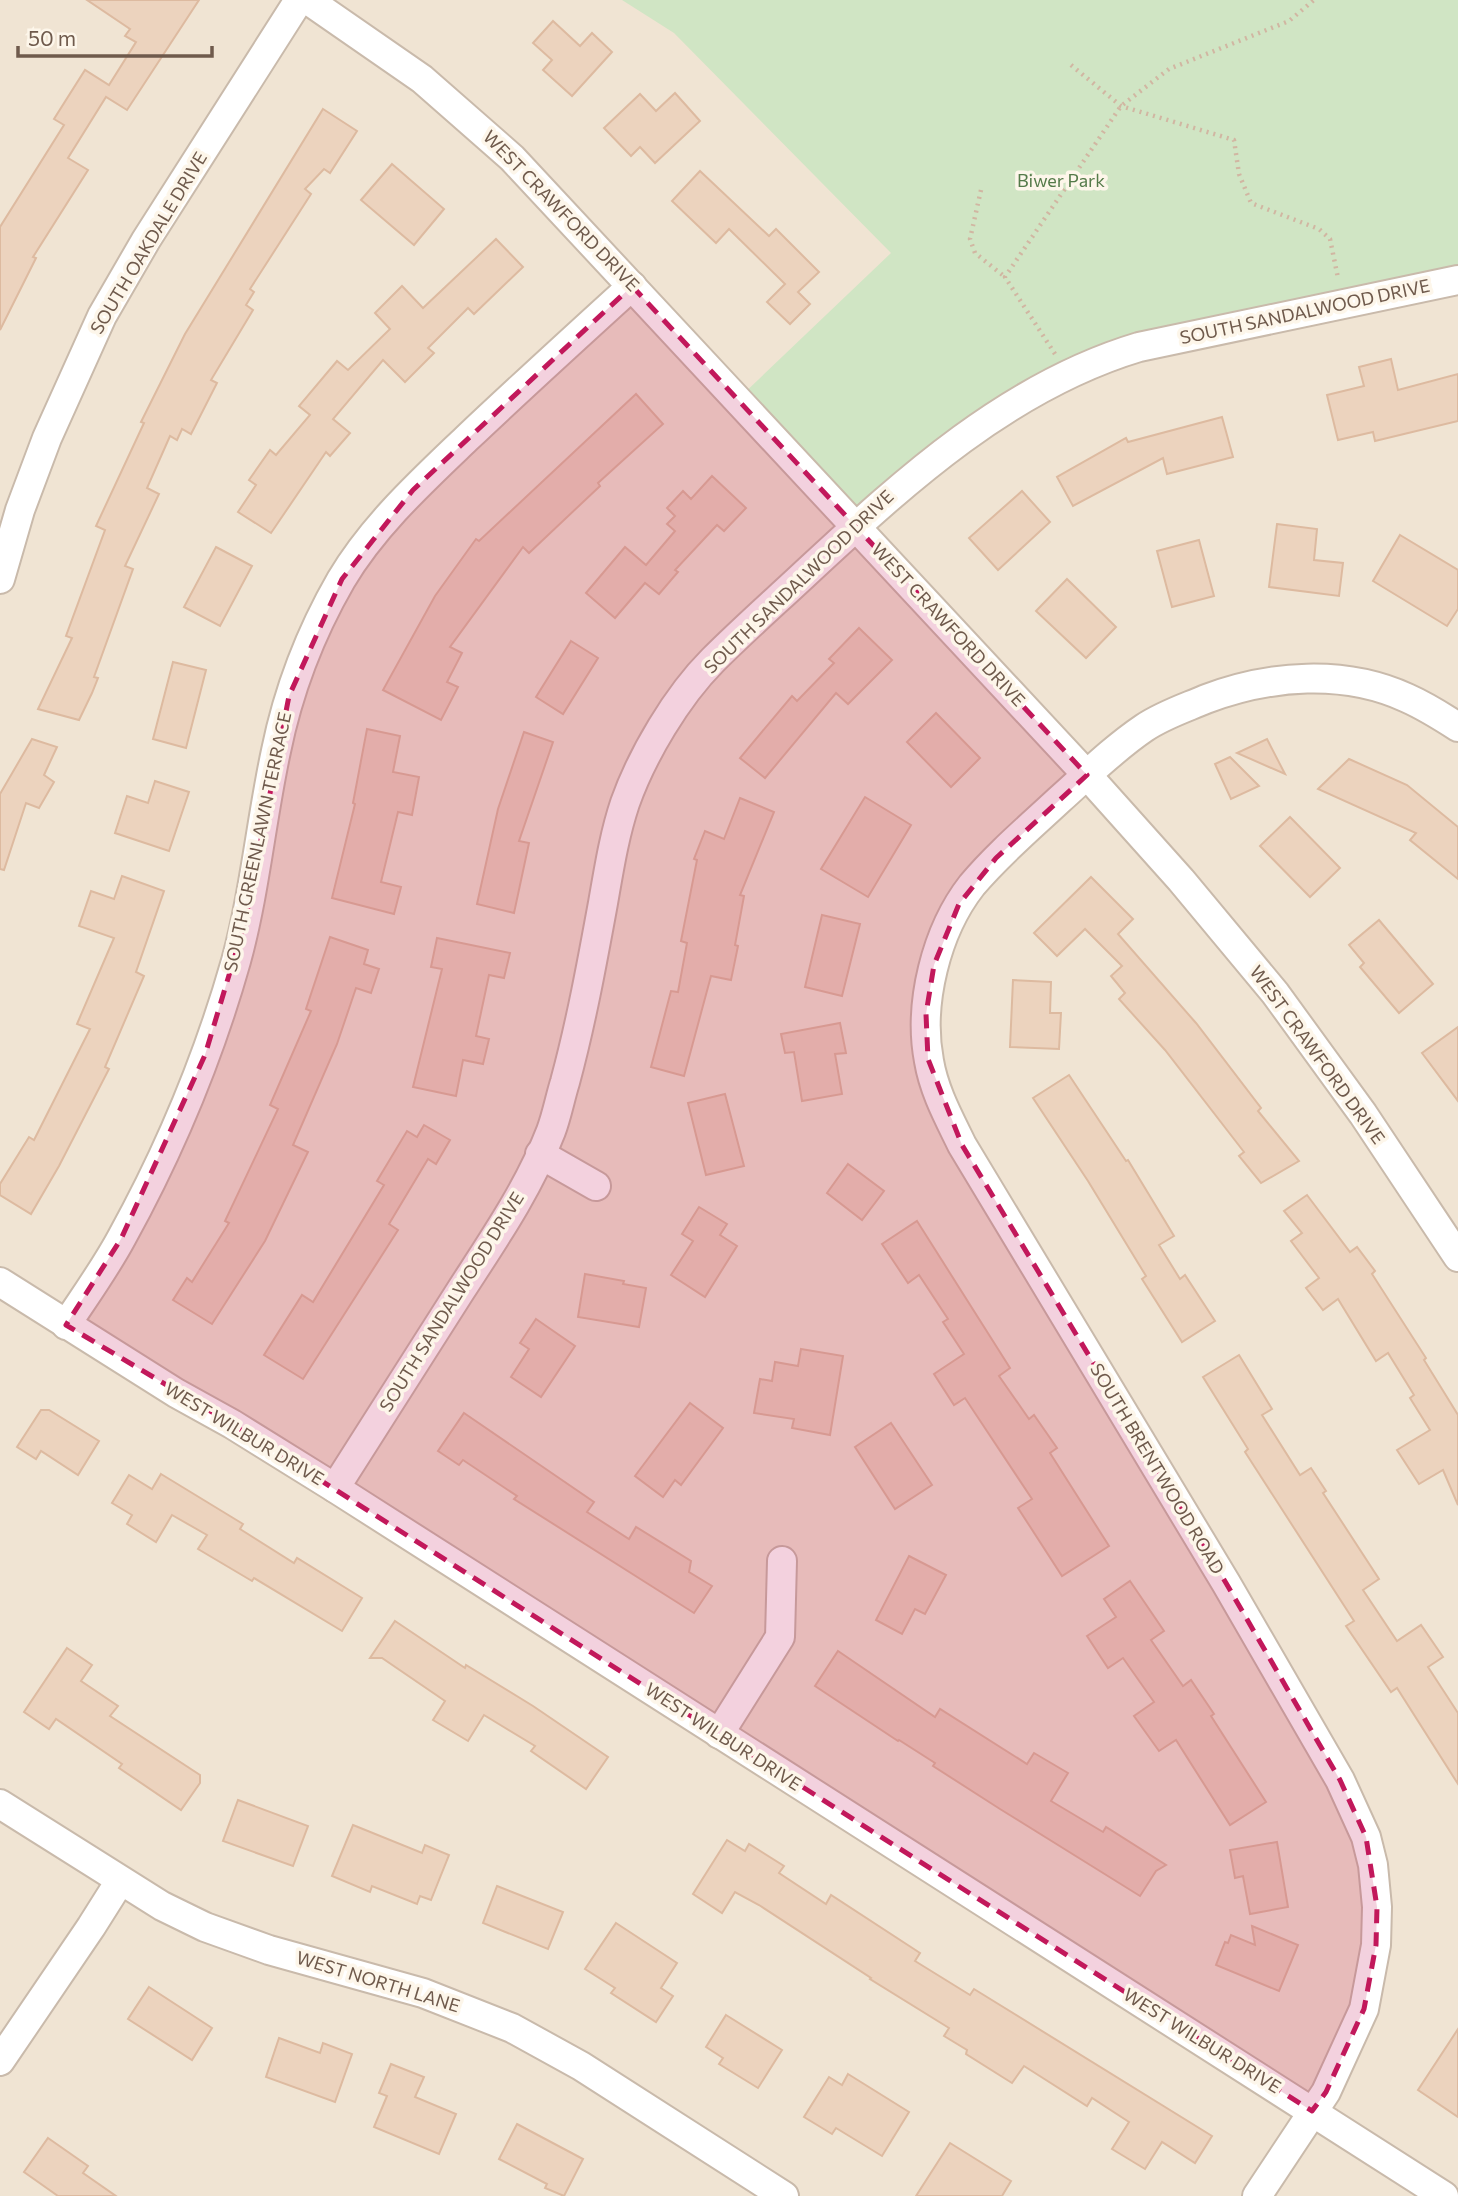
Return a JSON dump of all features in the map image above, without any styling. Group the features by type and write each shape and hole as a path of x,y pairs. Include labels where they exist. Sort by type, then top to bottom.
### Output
{"street":[{"name":"SOUTH OAKDALE DRIVE","path":"0,579 20,510 47,438 102,316 153,229 299,0"},
{"name":"WEST CRAWFORD DRIVE","path":"308,0 422,79 486,133 1087,775 1181,880 1275,993 1393,1158 1458,1257"},
{"name":"SOUTH SANDALWOOD DRIVE","path":"335,1488 511,1212 540,1154 551,1129 574,1048 615,838 643,760 667,719 710,663 893,492 946,449 1007,409 1069,375 1139,346 1458,280"},
{"name":"SOUTH GREENLAWN TERRACE","path":"66,1325 121,1239 156,1171 205,1055 236,961 275,751 289,696 320,622 342,579 363,549 413,490 632,286"},
{"name":"SOUTH BRENTWOOD ROAD","path":"1257,2196 1326,2092 1364,2009 1376,1945 1377,1907 1373,1864 1366,1838 1340,1780 1233,1594 962,1144 941,1101 928,1059 926,1014 934,965 959,904 996,858 1119,746 1167,714 1233,689 1269,680 1308,678 1361,683 1404,696 1458,727"},
{"path":"540,1154 596,1186"},
{"name":"WEST WILBUR DRIVE","path":"0,1282 176,1394 232,1424 335,1488 1444,2196"},
{"path":"719,1734 780,1637 782,1561"},
{"name":"WEST NORTH LANE","path":"0,1804 120,1881 205,1927 269,1950 423,1993 512,2028 581,2066 784,2196"},
{"path":"0,2061 120,1881"}],"path":[{"path":"1005,277 1121,106 1169,69 1289,21 1314,0"},
{"path":"1071,65 1121,106 1234,140 1239,174 1251,203 1319,229 1330,239 1344,304"},
{"path":"981,190 970,239 975,253 1005,277 1069,375"}],"highlighted area":[{"path":"632,286 1087,775 996,858 959,904 934,965 926,1014 928,1059 962,1145 1226,1583 1340,1780 1366,1837 1377,1907 1376,1945 1364,2009 1326,2092 1312,2111 232,1424 66,1325 121,1239 205,1055 245,922 289,696 342,579 413,490"}],"shaded area":[{"path":"0,0 1458,0 1458,2196 0,2196"}],"green space":[{"name":"Biwer Park","path":"622,0 1458,0 1458,280 1112,355 856,526 738,399 891,253 674,33"}],"building":[{"path":"87,0 199,0 127,110 106,97 68,158 88,170 33,257 36,258 0,330 0,227 64,125 54,119 85,70 109,85 136,42 125,36 130,29"},
{"path":"553,21 580,46 592,33 612,52 572,96 543,70 552,60 533,43"},
{"path":"675,93 700,121 655,163 640,147 631,156 604,128 640,94 656,111"},
{"path":"323,109 357,131 330,173 324,169 305,189 311,194 250,289 254,292 246,305 253,310 211,380 217,383 191,434 182,429 177,440 170,436 147,488 159,494 125,566 133,569 94,677 98,678 92,693 79,720 38,709 72,638 66,636 105,530 96,526 144,423 141,422 185,334"},
{"path":"392,164 444,209 414,245 361,200"},
{"path":"700,171 769,236 776,229 819,272 798,292 810,304 790,324 767,302 785,284 729,229 716,243 672,201"},
{"path":"496,239 523,267 474,314 468,308 428,348 434,353 405,382 383,360 333,419 350,433 330,456 326,452 271,533 238,512 256,485 249,480 270,450 276,455 310,415 299,406 337,361 348,370 390,329 375,313 402,286 423,308"},
{"path":"1391,359 1398,390 1458,374 1458,421 1375,441 1373,432 1338,440 1327,395 1364,386 1359,367"},
{"path":"636,394 663,424 598,483 600,486 529,553 523,547 450,647 462,653 447,682 458,687 441,720 383,690 435,596 476,539 479,541"},
{"path":"1222,417 1233,457 1167,474 1163,458 1073,506 1057,477 1126,438 1128,442"},
{"path":"712,476 746,508 724,531 717,525 675,570 678,572 659,594 645,583 615,618 586,593 625,547 646,565 675,531 667,524 675,516 667,508 683,491 691,499"},
{"path":"1022,491 1050,522 998,570 969,538"},
{"path":"1277,524 1317,529 1314,560 1343,563 1339,596 1269,587"},
{"path":"1400,535 1458,570 1458,609 1447,626 1373,581"},
{"path":"1199,540 1214,596 1172,607 1157,551"},
{"path":"216,547 252,566 220,626 184,607"},
{"path":"1067,579 1116,627 1086,658 1036,611"},
{"path":"859,628 892,660 848,704 836,693 765,778 740,758 792,696 797,701 834,663 829,659"},
{"path":"571,641 598,658 563,714 536,697"},
{"path":"173,662 206,670 186,748 153,739"},
{"path":"936,713 980,758 951,787 907,742"},
{"path":"367,729 400,736 393,772 419,777 412,815 398,812 381,882 401,887 394,914 332,898 355,804 353,803"},
{"path":"524,732 553,742 519,841 529,843 514,913 477,904 498,809"},
{"path":"32,739 57,747 44,775 54,782 39,808 26,803 4,870 0,869 0,794"},
{"path":"1267,739 1285,774 1237,753"},
{"path":"1230,757 1259,786 1231,799 1215,764"},
{"path":"1349,759 1407,785 1458,827 1458,879 1410,840 1416,833 1318,789"},
{"path":"155,781 189,792 169,851 115,833 127,796 148,803"},
{"path":"865,797 911,825 868,897 821,869"},
{"path":"740,798 774,812 740,895 744,896 731,980 711,976 684,1076 651,1067 671,991 678,992 687,943 681,941 697,860 694,859 705,831 724,839"},
{"path":"1290,817 1340,868 1310,897 1260,846"},
{"path":"122,876 164,891 136,972 144,976 105,1067 109,1069 31,1214 0,1195 0,1184 29,1137 34,1140 90,1029 77,1024 114,938 79,926 91,891 114,899"},
{"path":"1091,877 1133,919 1118,934 1196,1023 1261,1108 1258,1111 1299,1161 1261,1183 1239,1156 1244,1152 1165,1050 1119,999 1125,993 1111,976 1122,966 1085,929 1057,956 1034,933"},
{"path":"822,915 860,924 842,996 805,987"},
{"path":"1379,920 1433,984 1399,1013 1360,967 1364,963 1349,945"},
{"path":"330,937 368,950 364,964 379,969 371,993 356,988 337,1044 293,1145 308,1152 265,1241 212,1324 173,1300 187,1278 192,1282 229,1223 225,1221 278,1109 270,1105 311,1011 306,1009"},
{"path":"437,938 510,953 504,978 489,975 476,1036 489,1039 483,1064 463,1060 456,1096 413,1087 442,969 431,967"},
{"path":"1013,980 1051,982 1050,1013 1061,1013 1059,1049 1010,1047"},
{"path":"840,1023 846,1053 835,1054 842,1094 802,1101 794,1052 785,1053 781,1034"},
{"path":"1458,1027 1458,1101 1422,1053"},
{"path":"1069,1075 1126,1161 1128,1160 1174,1236 1159,1245 1180,1279 1185,1275 1215,1321 1182,1342 1142,1279 1146,1276 1088,1181 1033,1098"},
{"path":"725,1094 744,1166 706,1175 688,1103"},
{"path":"424,1125 450,1140 436,1164 428,1159 389,1224 398,1230 303,1379 264,1355 302,1295 313,1302 384,1185 377,1181 407,1131 417,1137"},
{"path":"848,1164 884,1191 862,1220 827,1193"},
{"path":"1307,1195 1350,1252 1357,1247 1375,1271 1372,1274 1426,1358 1424,1360 1458,1415 1458,1505 1443,1470 1419,1484 1397,1450 1430,1430 1410,1398 1414,1395 1388,1353 1376,1361 1338,1299 1323,1310 1306,1288 1319,1278 1291,1241 1302,1233 1284,1211"},
{"path":"699,1207 727,1224 720,1235 737,1246 705,1297 671,1275 693,1241 682,1234"},
{"path":"917,1221 1010,1368 999,1376 1029,1419 1034,1415 1057,1448 1050,1453 1109,1546 1062,1576 1018,1508 1032,1499 965,1398 954,1405 934,1374 964,1354 943,1322 948,1319 919,1275 908,1283 882,1244"},
{"path":"585,1274 646,1288 639,1327 578,1317"},
{"path":"536,1319 575,1346 541,1397 511,1377 529,1349 520,1343"},
{"path":"801,1349 843,1356 830,1435 792,1428 794,1419 754,1413 760,1379 772,1381 775,1362 798,1366"},
{"path":"1239,1355 1272,1409 1262,1415 1300,1475 1311,1468 1326,1491 1323,1493 1379,1579 1363,1590 1397,1641 1421,1625 1443,1657 1428,1667 1458,1713 1458,1784 1397,1688 1391,1692 1346,1626 1354,1621 1245,1452 1248,1449 1203,1377"},
{"path":"690,1403 723,1428 681,1485 675,1480 663,1497 635,1476"},
{"path":"41,1410 49,1410 99,1441 78,1475 41,1451 36,1459 17,1447"},
{"path":"464,1413 594,1502 587,1512 629,1539 636,1527 691,1561 689,1572 712,1586 694,1613 514,1499 517,1496 463,1460 459,1465 438,1451"},
{"path":"891,1423 932,1485 895,1509 855,1447"},
{"path":"161,1474 243,1524 240,1529 294,1563 297,1558 362,1598 342,1631 254,1578 252,1581 198,1549 207,1535 172,1515 156,1542 127,1524 132,1515 112,1503 129,1475 152,1489"},
{"path":"909,1556 946,1575 925,1614 915,1609 902,1634 876,1620"},
{"path":"1130,1581 1164,1631 1151,1640 1183,1686 1191,1680 1266,1802 1230,1825 1176,1740 1159,1751 1134,1716 1154,1702 1123,1658 1108,1668 1087,1636 1116,1617 1104,1599"},
{"path":"395,1621 465,1668 466,1665 533,1706 608,1757 586,1789 531,1751 535,1746 484,1715 468,1741 433,1720 445,1701 382,1658 370,1658"},
{"path":"67,1648 92,1665 81,1681 118,1706 110,1716 200,1775 200,1783 181,1810 119,1768 122,1764 56,1719 49,1729 24,1712"},
{"path":"838,1651 935,1717 940,1709 1027,1764 1034,1753 1068,1773 1051,1801 1103,1832 1106,1827 1166,1865 1156,1871 1140,1896 933,1766 935,1763 815,1686"},
{"path":"238,1800 308,1826 293,1866 223,1841"},
{"path":"353,1825 422,1853 425,1845 449,1855 431,1900 420,1896 417,1904 372,1886 370,1892 332,1876"},
{"path":"727,1840 745,1851 749,1844 784,1866 779,1873 826,1904 831,1895 920,1953 915,1961 970,1995 974,1989 1212,2136 1195,2163 1162,2142 1145,2169 1112,2149 1129,2122 1092,2098 1087,2106 1024,2066 1012,2083 966,2054 967,2050 944,2036 949,2028 759,1905 735,1892 722,1913 693,1894"},
{"path":"1277,1842 1288,1907 1250,1914 1243,1876 1235,1878 1230,1850"},
{"path":"497,1886 563,1912 548,1949 483,1923"},
{"path":"616,1923 677,1963 661,1988 673,1996 656,2022 611,1993 615,1988 585,1969"},
{"path":"1252,1926 1298,1945 1279,1991 1216,1965 1225,1942 1228,1943 1231,1935 1255,1945"},
{"path":"149,1987 212,2028 192,2060 128,2019"},
{"path":"726,2015 782,2050 758,2088 719,2064 723,2058 706,2047"},
{"path":"1458,2029 1458,2117 1418,2090"},
{"path":"279,2038 320,2053 323,2043 352,2054 335,2102 266,2077"},
{"path":"391,2064 424,2077 415,2097 456,2114 439,2154 374,2127 387,2096 379,2093"},
{"path":"848,2074 909,2112 882,2156 836,2128 832,2134 804,2117 829,2077 842,2085"},
{"path":"517,2124 583,2159 564,2196 545,2188 547,2184 499,2159"},
{"path":"48,2138 88,2166 83,2173 116,2196 58,2196 24,2172"},
{"path":"950,2143 1011,2181 1002,2196 916,2196"}]}
